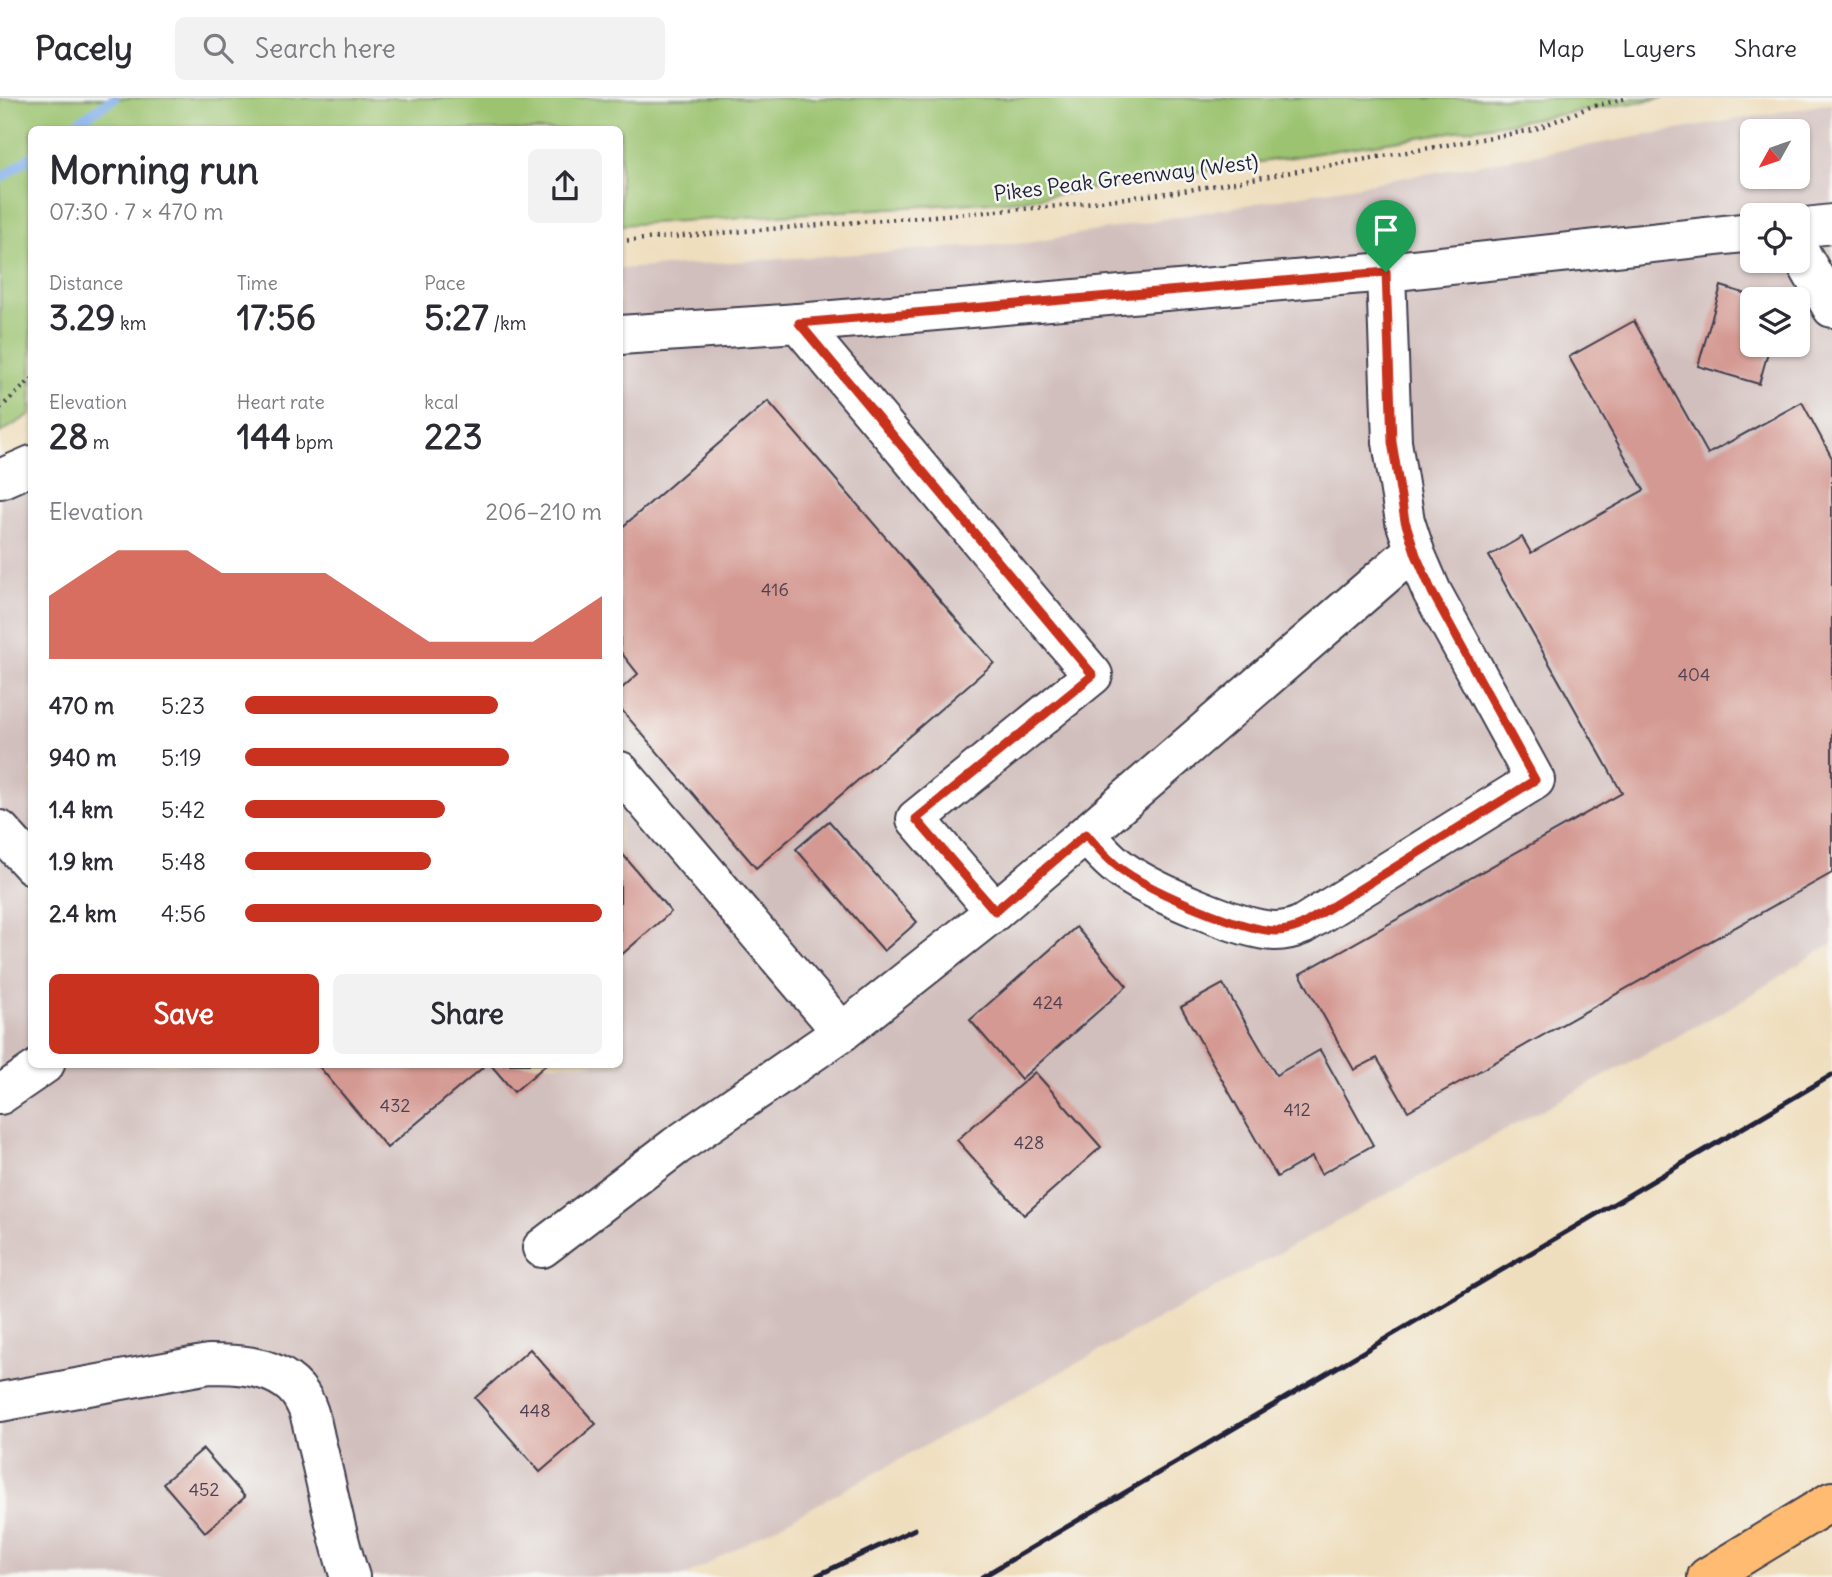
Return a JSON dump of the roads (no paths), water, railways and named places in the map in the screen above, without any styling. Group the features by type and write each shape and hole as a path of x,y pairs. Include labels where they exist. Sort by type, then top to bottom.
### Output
{"highway":[{"path":"1707,1577 1832,1501"}],"lane":[{"path":"1810,227 1832,224"},
{"path":"623,335 799,323 1386,272 1740,233"},
{"path":"1810,270 1832,308"},
{"path":"1086,834 1113,862 1144,884 1242,924 1275,931 1291,930 1535,780 1432,592 1414,550 1398,487 1392,442 1386,272"},
{"path":"799,323 1093,675 916,819 995,911"},
{"path":"0,479 28,468"},
{"path":"542,1248 676,1146 842,1032 995,911 1414,550"},
{"path":"623,775 842,1032"},
{"path":"0,830 28,861"},
{"path":"0,1095 39,1068"},
{"path":"0,1402 209,1364 237,1364 277,1375 296,1389 306,1403 328,1487 341,1552 350,1577"}],"waterway":[{"path":"72,126 114,98"},
{"path":"0,179 28,159"}],"railway":[{"path":"982,1577 1832,1075"},
{"path":"814,1577 915,1529"}]}
